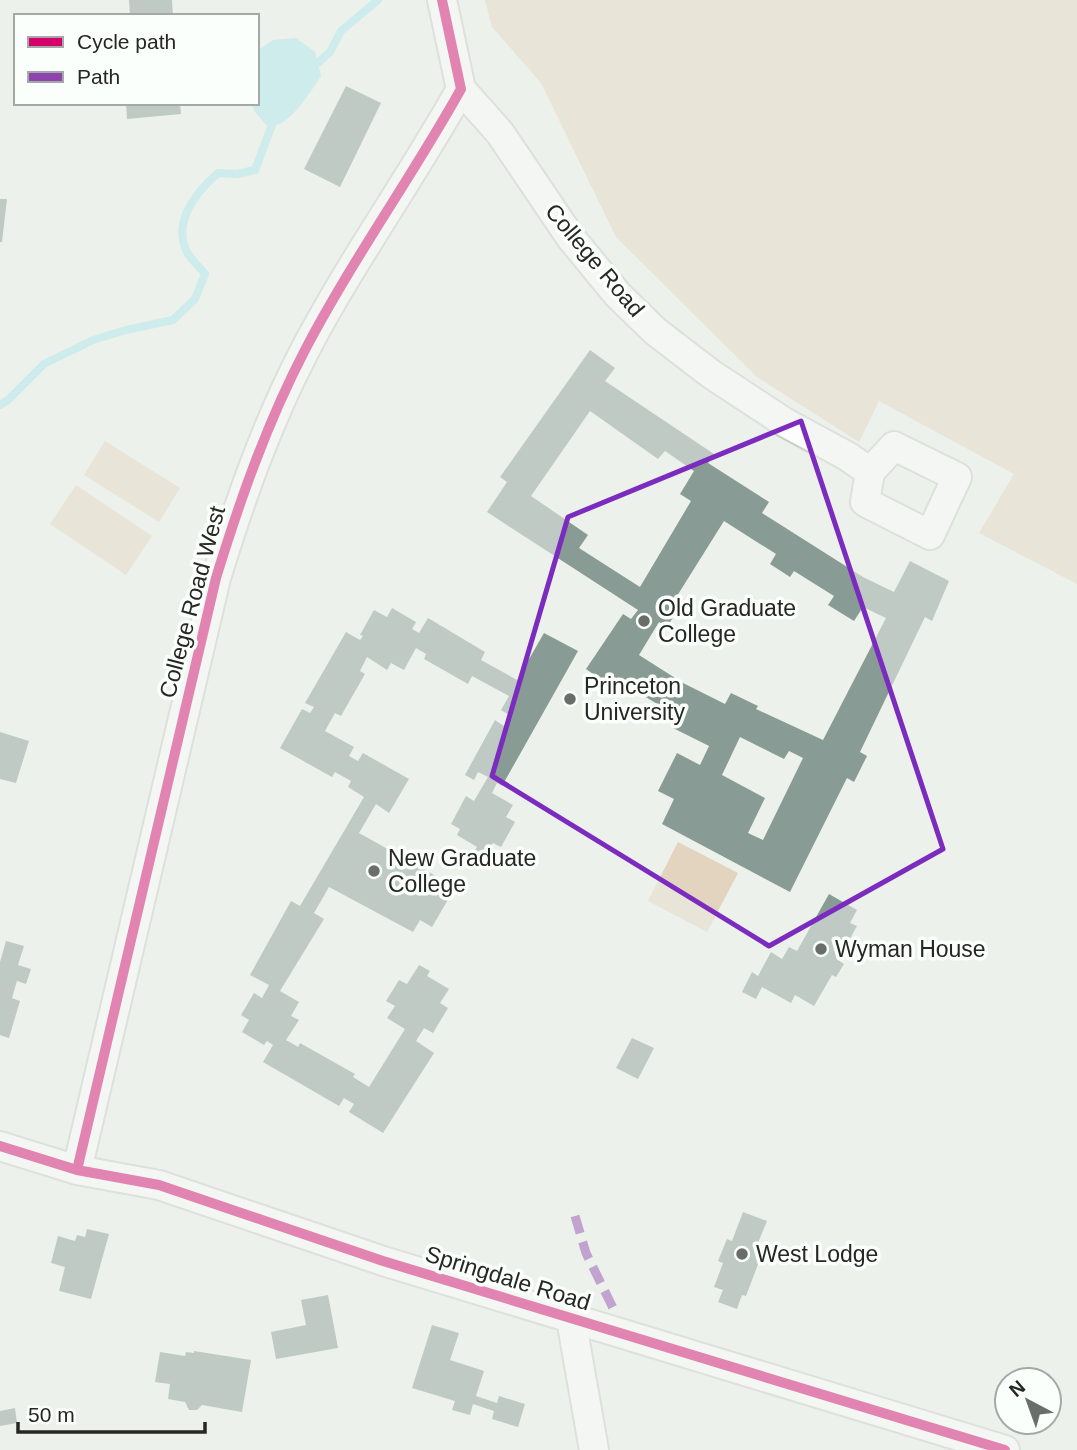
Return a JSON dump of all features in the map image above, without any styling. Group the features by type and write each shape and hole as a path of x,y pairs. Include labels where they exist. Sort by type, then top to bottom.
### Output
{"street":[{"name":"College Road","path":"442,0 461,89 500,133 571,238 618,295 655,331 711,374 784,422 847,456 870,472"},
{"name":"College Road West","path":"76,1170 210,603 238,506 273,418 306,349 461,89"},
{"name":"Springdale Road","path":"0,1146 76,1170 159,1185 383,1261 1005,1450"},
{"path":"571,1319 594,1450"}],"highlighted area":[{"path":"801,421 943,849 769,946 492,776 568,517"}],"shaded area":[{"path":"485,0 1077,0 1077,584 979,533 1014,474 879,401 859,442 757,377 616,237 541,83 492,27"},
{"path":"105,441 180,488 159,522 84,475"},
{"path":"76,485 152,536 126,575 50,524"},
{"path":"678,842 738,873 707,932 648,901"}],"water":[{"path":"296,38 315,52 321,76 291,116 279,124 267,126 252,105 259,105 259,50 273,40"}],"building":[{"path":"129,0 172,0 173,14 130,14"},
{"path":"346,86 381,103 340,187 304,169"},
{"path":"126,105 180,105 181,114 127,119"},
{"path":"0,199 7,199 2,242 0,242"},
{"name":"Old Graduate College","path":"590,350 615,368 605,381 714,454 708,463 769,502 762,513 863,577 894,592 910,561 949,581 932,621 925,617 860,752 867,756 854,782 847,778 790,892 662,824 674,799 658,791 677,753 700,765 709,746 673,728 679,717 619,681 614,689 586,669 623,614 631,619 638,610 487,512 507,482 500,477","holes":["590,411 658,459 665,451 694,471 680,494 691,501 640,587 579,548 588,535 531,496","724,521 776,554 770,564 790,577 794,571 834,596 828,605 854,621 863,607 886,618 823,740 756,709 758,706 731,693 725,704 683,683 639,655 659,622 667,627 684,600 677,596","740,737 784,759 789,751 803,758 763,840 748,833 765,798 722,775"]},
{"name":"New Graduate College","path":"392,608 416,622 412,629 419,633 428,618 485,652 481,660 517,680 544,633 578,651 502,786 497,783 492,793 513,805 506,817 515,822 501,847 493,843 483,861 472,855 477,847 457,835 460,829 451,824 466,796 474,801 488,777 478,772 474,780 465,775 495,720 504,726 509,715 501,710 509,696 472,676 468,684 424,659 426,654 416,648 404,670 391,663 387,670 367,657 360,671 365,674 341,716 335,713 325,731 354,747 349,756 358,761 363,753 409,779 389,813 376,804 359,833 443,880 437,891 449,898 432,927 420,920 413,932 329,887 314,913 324,919 280,991 299,1002 291,1016 299,1020 286,1040 298,1047 300,1043 355,1074 353,1077 369,1087 405,1029 387,1018 395,1006 386,1001 399,980 407,984 419,965 430,971 427,976 449,989 440,1003 448,1008 433,1033 424,1028 416,1041 434,1053 383,1133 349,1112 354,1104 344,1098 339,1106 263,1062 273,1045 267,1041 264,1045 242,1032 249,1020 241,1015 254,993 262,998 269,985 250,975 291,901 300,906 364,797 348,787 351,781 335,772 332,777 280,748 302,709 310,713 314,707 305,703 346,632 360,640 363,636 360,635 374,610 387,617"},
{"path":"0,732 29,741 16,783 0,779"},
{"name":"Wyman House","path":"829,894 857,910 850,923 857,926 838,960 844,964 836,977 832,975 814,1006 795,995 791,1003 762,987 756,999 742,992 752,972 758,976 771,952 782,959 789,947 797,951"},
{"path":"6,941 24,946 18,965 31,969 26,984 17,981 12,998 20,1001 9,1038 0,1035 0,962"},
{"path":"632,1038 654,1048 638,1079 616,1068"},
{"name":"West Lodge","path":"743,1212 767,1221 758,1243 765,1246 746,1296 742,1295 737,1309 718,1302 723,1290 714,1287 723,1263 718,1261 727,1239 732,1241"},
{"path":"87,1229 109,1234 91,1299 59,1291 65,1267 51,1263 58,1236 75,1241 77,1235 85,1237"},
{"path":"328,1295 338,1348 276,1359 271,1332 306,1325 301,1300"},
{"path":"432,1325 459,1333 450,1360 484,1371 476,1396 497,1403 499,1396 525,1404 518,1427 492,1419 494,1411 473,1404 470,1415 452,1410 455,1401 412,1388"},
{"path":"160,1352 185,1356 186,1352 251,1360 242,1412 202,1405 197,1410 189,1410 185,1402 168,1399 170,1384 155,1382"},
{"path":"15,1408 17,1423 0,1426 0,1411"}],"waterway":[{"path":"311,69 330,52 341,31 378,0"},
{"path":"0,405 44,364 93,340 173,320 195,299 205,274 189,255 183,241 184,219 195,198 218,173 237,174 255,170 275,117"}],"marked path":[{"path":"575,1216 586,1253 614,1310"}],"cycle path":[{"path":"77,1170 216,578 245,491 278,405 305,350 342,284 461,89 442,0"},
{"path":"0,1146 77,1170 159,1185 383,1261 1005,1450"}],"place":[{"name":"Old Graduate College","path":"644,621"},
{"name":"Princeton University","path":"570,699"},
{"name":"New Graduate College","path":"374,871"},
{"name":"Wyman House","path":"821,949"},
{"name":"West Lodge","path":"742,1254"}]}
